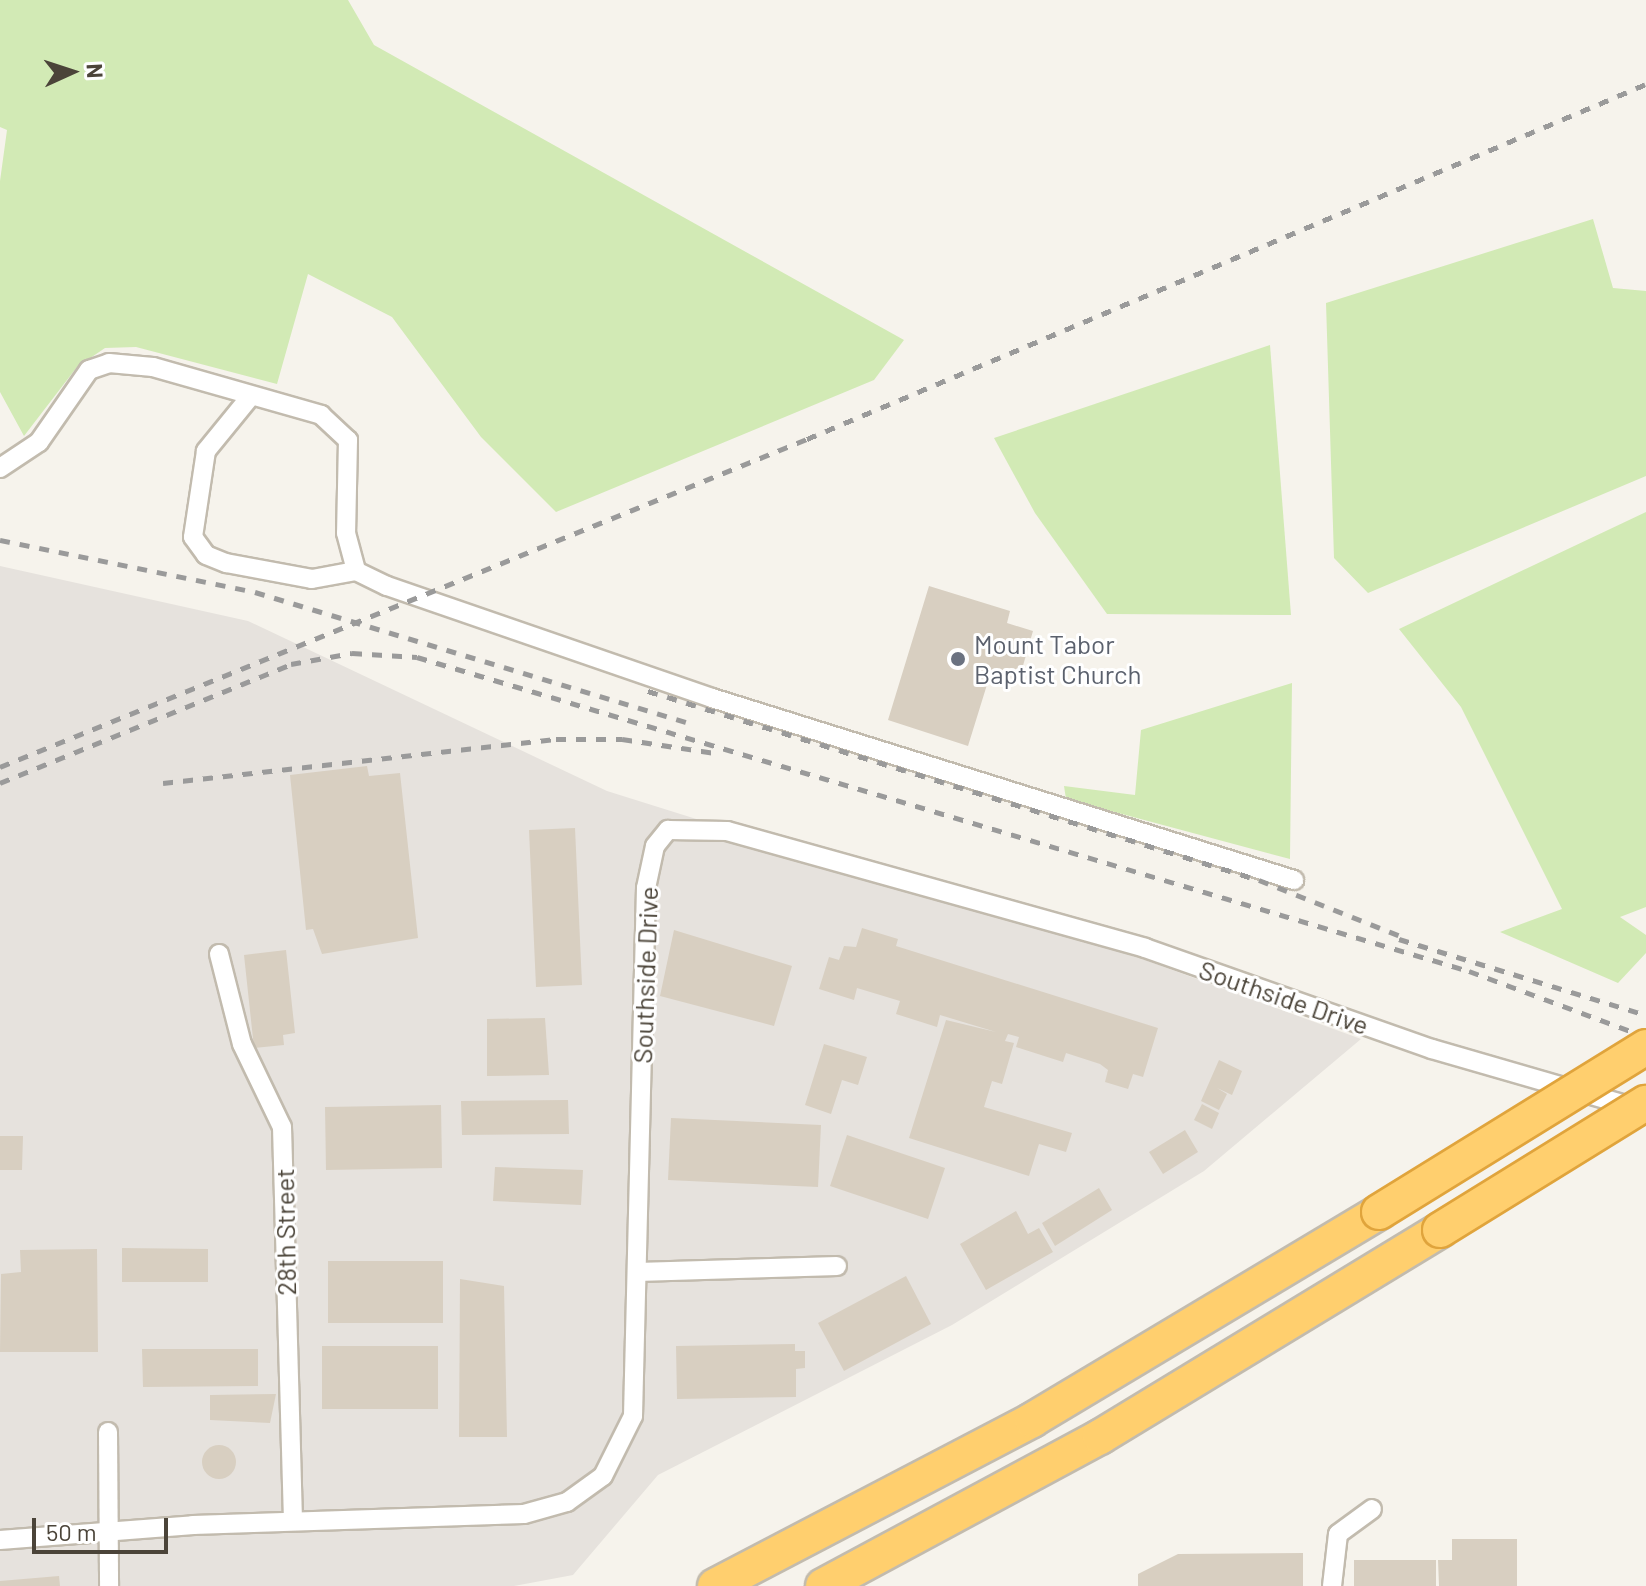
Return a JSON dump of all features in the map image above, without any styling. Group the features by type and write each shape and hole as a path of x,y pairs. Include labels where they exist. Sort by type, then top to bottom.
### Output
{"highway":[{"path":"715,1586 1032,1420 1646,1047"},
{"path":"823,1586 1100,1437 1646,1103"}],"street":[{"path":"0,468 39,442 89,370 109,363 153,367 340,427 351,461 346,533 356,571"},
{"path":"250,397 206,451 193,537 206,555 226,563 312,579 356,571 413,598 712,698 1294,880"},
{"name":"Southside Drive","path":"0,1540 109,1530 524,1514 587,1490 617,1458 633,1416 646,888 655,846 668,830 689,825 1145,948 1432,1049 1646,1111"},
{"name":"28th Street","path":"219,954 242,1044 282,1127 293,1521"},
{"path":"638,1272 837,1266"},
{"path":"108,1432 109,1586"},
{"path":"1332,1586 1338,1534 1372,1509"}],"shaded area":[{"path":"0,566 248,621 607,791 1145,960 1361,1039 1204,1171 952,1325 658,1475 573,1575 514,1586 0,1586"}],"green space":[{"path":"0,0 348,0 374,45 904,340 874,380 556,512 481,437 392,317 308,274 277,384 136,347 105,348 77,367 24,436 0,392 0,181 7,130 0,127"},
{"path":"1593,219 1613,288 1646,291 1646,476 1368,593 1334,558 1326,303"},
{"path":"1270,345 1291,615 1107,614 1035,513 994,438"},
{"path":"1646,512 1646,907 1620,917 1646,935 1646,953 1618,983 1500,932 1562,909 1461,707 1399,629"},
{"path":"1292,683 1290,859 1066,799 1064,786 1135,795 1141,730"}],"building":[{"path":"929,586 1010,611 1007,623 1033,631 1018,683 990,675 968,746 888,720"},
{"path":"367,766 369,776 400,773 418,938 322,954 313,929 306,930 290,775"},
{"path":"575,828 582,985 536,987 529,830"},
{"path":"862,928 898,939 896,946 1158,1028 1143,1077 1133,1074 1128,1089 1105,1082 1108,1070 1100,1064 1066,1053 1063,1062 1016,1047 1019,1037 1008,1034 1005,1041 1014,1043 1002,1084 992,1081 984,1107 1072,1133 1066,1152 1039,1144 1029,1176 909,1138 946,1020 996,1032 940,1015 937,1027 896,1014 900,1001 857,988 854,1000 819,989 829,957 839,960 844,946 856,947"},
{"path":"674,930 792,966 774,1026 660,996"},
{"path":"286,950 295,1033 283,1035 284,1045 254,1048 244,955"},
{"path":"545,1018 549,1075 487,1076 487,1019"},
{"path":"824,1044 867,1057 858,1085 842,1080 831,1114 805,1105"},
{"path":"1219,1060 1242,1071 1232,1095 1217,1088 1227,1094 1219,1110 1201,1101"},
{"path":"568,1100 569,1134 462,1135 461,1101"},
{"path":"1202,1104 1219,1113 1212,1129 1194,1120"},
{"path":"441,1105 442,1168 326,1170 325,1107"},
{"path":"671,1118 821,1125 818,1187 668,1180"},
{"path":"1185,1130 1198,1152 1163,1174 1149,1152"},
{"path":"847,1135 945,1168 928,1219 830,1186"},
{"path":"0,1136 23,1136 22,1170 0,1170"},
{"path":"495,1167 583,1170 581,1205 493,1201"},
{"path":"1099,1188 1112,1210 1055,1246 1042,1223"},
{"path":"1016,1211 1028,1234 1039,1228 1053,1252 986,1290 960,1244"},
{"path":"122,1248 208,1249 208,1282 122,1282"},
{"path":"97,1249 98,1352 0,1352 1,1274 21,1272 20,1250"},
{"path":"328,1261 443,1261 443,1323 328,1323"},
{"path":"906,1276 931,1324 844,1371 818,1323"},
{"path":"460,1279 504,1286 507,1437 459,1437"},
{"path":"795,1344 795,1351 805,1351 805,1368 796,1369 796,1397 677,1399 676,1346"},
{"path":"322,1346 438,1346 438,1409 322,1409"},
{"path":"142,1349 258,1349 258,1386 143,1387"},
{"path":"276,1394 270,1423 210,1420 210,1395"},
{"path":"219,1445 231,1450 236,1462 231,1474 219,1479 207,1474 202,1462 207,1450"},
{"path":"1452,1539 1517,1539 1517,1586 1439,1586 1438,1560 1452,1560"},
{"path":"1303,1553 1303,1586 1138,1586 1138,1574 1178,1554"},
{"path":"1354,1560 1436,1560 1436,1586 1354,1586"},
{"path":"59,1576 60,1586 0,1586 0,1581"}],"railway":[{"path":"0,767 807,439 1646,84"},
{"path":"0,540 255,592 695,725"},
{"path":"0,783 291,664 352,653 417,657 1469,971 1646,1037"},
{"path":"648,691 1259,880 1408,939"},
{"path":"163,783 556,739 622,739 715,753"},
{"path":"1399,939 1646,1015"}],"place":[{"name":"Mount Tabor Baptist Church","path":"958,659"}]}
